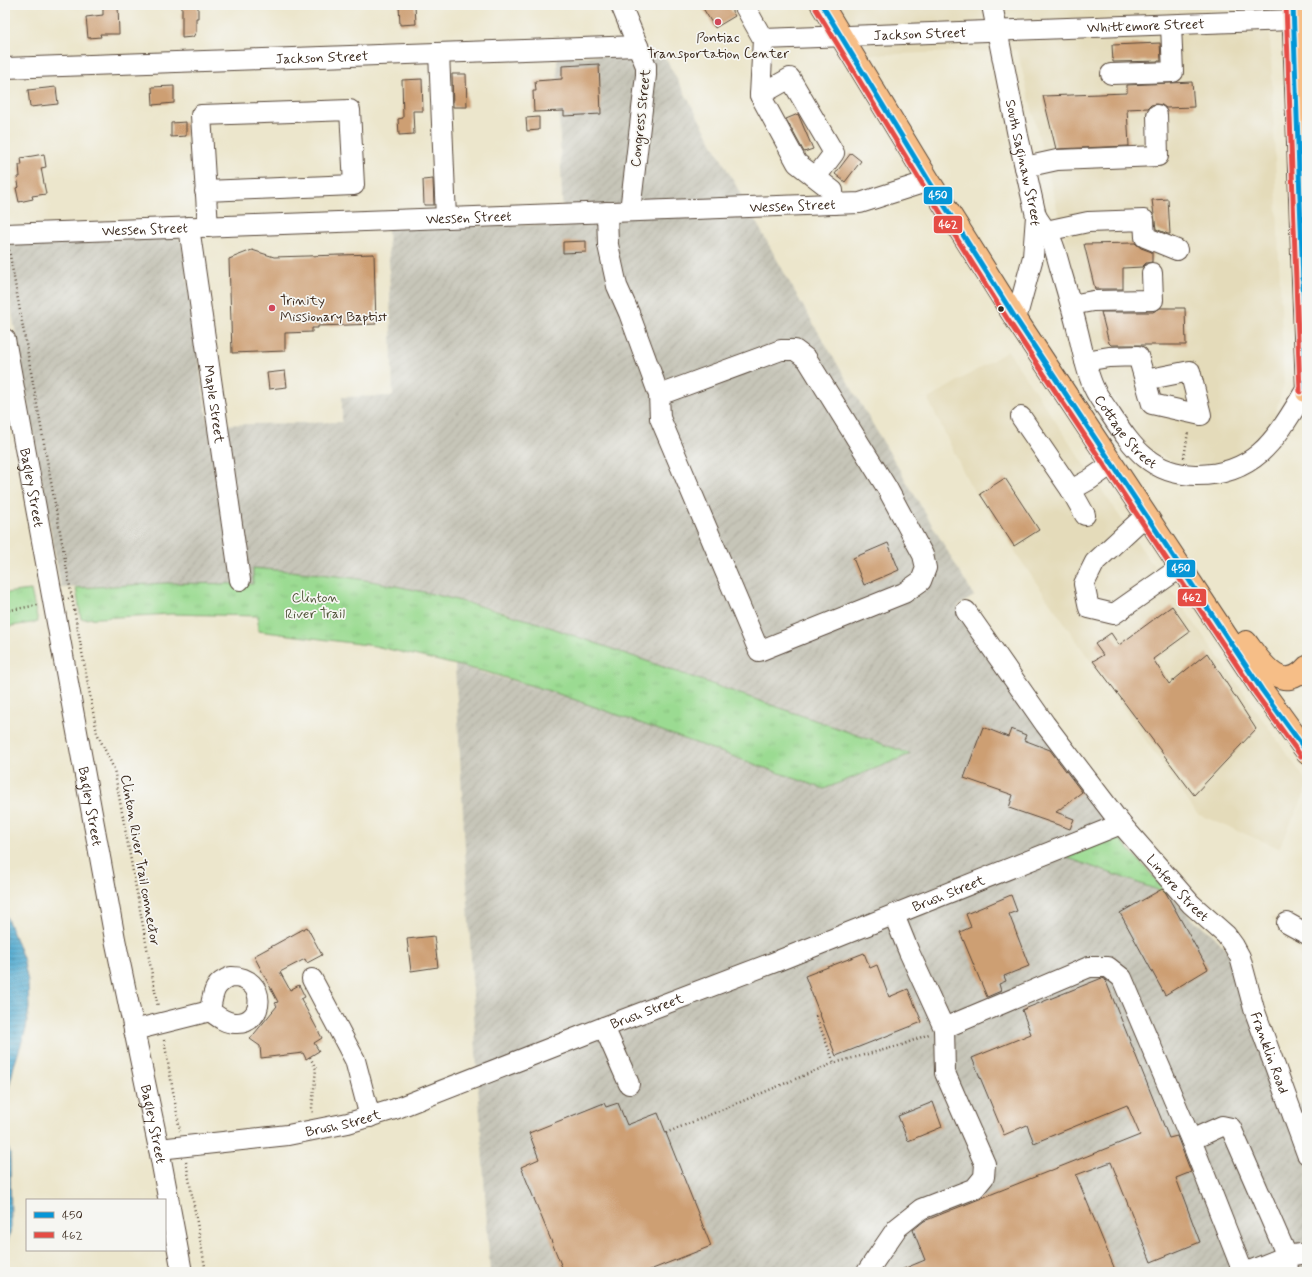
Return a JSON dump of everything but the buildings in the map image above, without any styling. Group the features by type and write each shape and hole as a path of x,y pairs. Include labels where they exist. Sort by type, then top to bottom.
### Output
{"main road":[{"path":"822,5 929,181 1016,319 1262,690 1307,752"},
{"path":"1293,12 1304,242 1307,392"},
{"path":"1181,567 1214,601 1268,670 1280,678 1289,678 1297,675 1307,667"}],"street":[{"name":"Congress Street","path":"621,5 646,66 630,211"},
{"path":"744,5 763,40 760,95 798,163 834,191 834,204"},
{"name":"South Saginaw Street","path":"992,5 1018,136 1041,224 1016,319"},
{"name":"Whittemore Street","path":"998,32 1171,25 1293,12"},
{"path":"1111,74 1173,72 1171,25"},
{"name":"Jackson Street","path":"763,40 998,32"},
{"name":"Jackson Street","path":"5,68 638,46"},
{"path":"439,53 446,218"},
{"path":"760,95 790,78 834,152 816,177"},
{"name":"Maple Street","path":"205,191 354,186 350,110 201,115 205,191 199,227 240,580"},
{"path":"1025,167 1057,160 1158,156 1156,115"},
{"name":"Wessen Street","path":"7,241 199,227 860,203 929,181"},
{"path":"607,212 608,245 617,286 629,313 659,395 660,418 760,651 904,593 921,581 926,568 923,554 887,488 807,359 795,350 781,350 659,395"},
{"path":"1041,224 1144,220 1145,237 1177,250"},
{"name":"Cottage Street","path":"1041,224 1052,242 1071,305 1091,382 1128,441 1154,465 1181,474 1213,474 1235,468 1248,462 1259,454 1278,434 1307,388"},
{"path":"1071,305 1093,301 1153,300 1152,273"},
{"name":"Bagley Street","path":"5,339 108,902 160,1149 182,1272"},
{"path":"1085,361 1109,357 1138,356 1145,380"},
{"path":"1021,417 1071,490 1085,515"},
{"path":"1071,490 1112,464"},
{"path":"1146,515 1095,562 1084,584 1089,608 1114,614 1181,567"},
{"name":"Linfere Street","path":"966,611 1045,724 1121,824 1191,904 1226,936 1236,950"},
{"name":"Brush Street","path":"160,1149 288,1135 318,1130 370,1117 419,1100 894,915 1121,824"},
{"path":"867,1272 897,1228 921,1209 975,1188 984,1177 985,1164 945,1073 944,1028 909,952 894,915"},
{"path":"1287,923 1307,934"},
{"name":"Franklin Road","path":"1236,950 1242,965 1254,1009 1307,1154"},
{"path":"944,1028 1089,967 1108,967 1122,978 1191,1140 1243,1272"},
{"path":"312,979 355,1060 370,1117"},
{"path":"134,1030 210,1011"},
{"path":"604,1027 629,1084"},
{"path":"1191,1140 1222,1126 1231,1128 1287,1264"},
{"path":"1247,1272 1287,1264 1307,1253"}],"path":[{"name":"Clinton River Trail connector","path":"7,241 97,733 114,769 181,1134"},
{"path":"1181,474 1188,432"},
{"path":"63,600 72,598"},
{"path":"5,611 41,604"},
{"path":"820,1015 816,1016 834,1063"},
{"path":"666,1133 834,1063 902,1045 944,1028"},
{"path":"310,1056 316,1069 312,1108 314,1119"},
{"path":"185,1157 206,1272"}],"shaded area":[{"path":"839,5 1269,5 1284,384 1271,428 1234,462 1179,465 1146,447 1100,378 1017,50 870,55"},
{"path":"663,54 800,301 974,596 958,606 1056,744 1117,836 1066,857 1169,894 1192,919 1211,933 1229,952 1284,1113 1307,1101 1307,1272 490,1272 477,1069 455,665 553,692 824,789 911,754 501,611 429,594 253,569 254,584 166,583 61,588 5,273 5,248 14,242 177,237 182,242 208,425 342,422 342,397 393,396 388,228 563,224 557,57"},
{"path":"1008,351 1139,545 1307,782 1307,789 1279,848 1197,814 1028,571 969,483 928,399"},
{"path":"1271,917 1307,922 1307,966"}],"green space":[{"name":"Clinton River Trail","path":"253,568 322,574 357,579 429,593 485,608 541,624 911,754 824,789 553,692 486,672 375,646 258,631 258,616 171,614 81,619 76,588 166,583 253,584"},
{"path":"31,590 38,622 5,627 5,593"},
{"path":"1117,836 1169,894 1065,857"}],"water":[{"path":"5,913 23,958 28,982 29,1008 26,1029 14,1066 5,1104"},
{"path":"5,1128 6,1140 10,1154 11,1227 5,1255"}],"transit line":[{"name":"450","path":"822,5 929,181 1016,319 1262,690 1307,752"},
{"name":"462","path":"1286,5 1300,392"},
{"name":"450","path":"1293,5 1307,392"},
{"name":"462","path":"816,9 923,185 1010,323 1256,694 1301,756"}],"place":[{"name":"Pontiac Transportation Center","path":"718,22"},
{"name":"Trinity Missionary Baptist","path":"272,308"}]}
